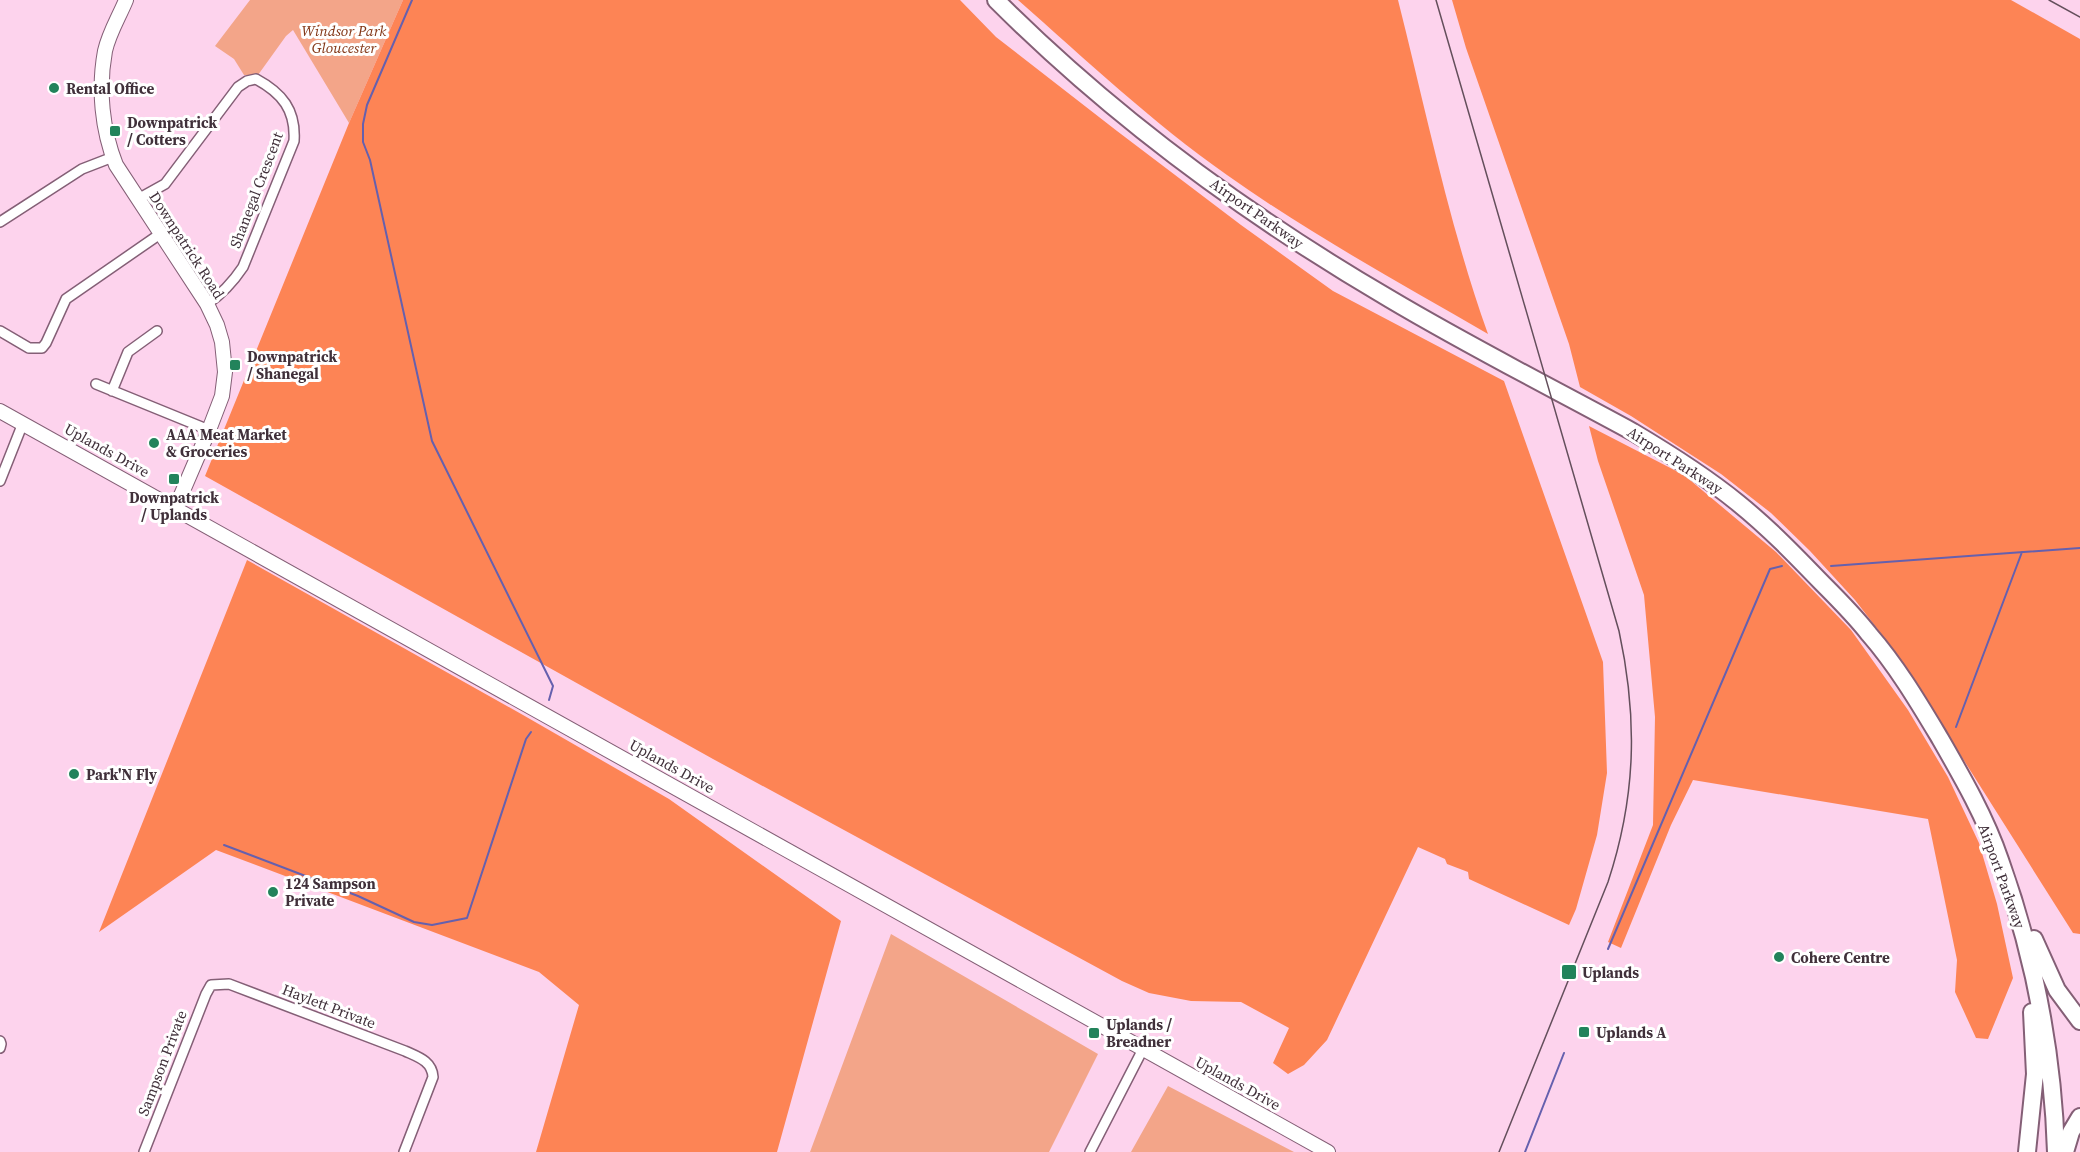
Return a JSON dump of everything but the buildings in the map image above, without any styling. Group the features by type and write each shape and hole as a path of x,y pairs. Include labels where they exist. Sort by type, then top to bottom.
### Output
{"highway":[{"name":"Airport Parkway","path":"996,0 1048,49 1134,122 1263,218 1390,300 1634,432 1719,488 1762,524 1850,612 1870,634 1905,682 1961,777 2000,859 2036,980 2053,1090 2056,1152"},
{"path":"2000,859 2049,975 2065,1004 2080,1021"},
{"path":"2019,918 2029,979 2035,1051 2034,1097 2027,1152"},
{"path":"2065,1152 2071,1131 2080,1117"}],"main road":[{"name":"Downpatrick Road","path":"126,0 105,51 102,89 105,129 116,165 207,304 222,342 225,372 222,396 210,430 176,507"},
{"name":"Uplands Drive","path":"0,411 176,507 1328,1152"}],"street":[{"name":"Shanegal Crescent","path":"138,199 165,184 238,87 247,81 256,79 280,94 294,122 294,141 243,267 233,282 207,304"},
{"path":"0,222 82,168 113,157"},
{"path":"0,331 29,348 42,348 66,299 160,234"},
{"path":"112,391 128,351 157,331"},
{"path":"96,384 210,430"},
{"path":"0,481 23,423"},
{"name":"Haylett Private","path":"211,985 229,984 405,1051 426,1062 432,1068 434,1077 404,1152"},
{"name":"Sampson Private","path":"144,1152 199,1009 211,985"},
{"path":"0,1041 2,1044 0,1048"},
{"path":"1090,1152 1143,1049"}],"green space":[{"name":"Windsor Park Gloucester","path":"250,0 403,0 349,123 293,30 286,36 258,75 244,75 234,59 215,46"},
{"path":"891,934 1098,1054 1049,1152 810,1152"},
{"path":"1168,1086 1294,1152 1131,1152"}],"shaded area":[{"path":"403,0 960,0 996,37 1241,225 1333,291 1504,381 1603,662 1607,773 1597,835 1576,909 1569,925 1469,879 1468,872 1447,864 1445,859 1418,847 1327,1040 1304,1065 1288,1074 1273,1063 1289,1028 1241,1002 1191,1001 1149,993 1122,981 713,759 205,476 349,123"},
{"path":"1018,0 1398,0 1461,251 1488,334 1323,238 1227,175 1146,113"},
{"path":"1452,0 2011,0 2080,39 2080,934 2073,933 1896,653 1855,600 1771,513 1721,474 1631,416 1580,387 1569,344 1466,48"},
{"path":"1589,426 1684,475 1776,552 1851,630 1908,710 1948,777 1979,843 1997,904 2013,978 1988,1039 1976,1038 1955,992 1957,960 1928,819 1693,780 1671,825 1621,948 1608,942 1653,825 1655,717 1644,595 1598,461"},
{"path":"247,560 669,799 841,921 777,1152 536,1152 579,1005 539,972 216,850 99,932"}],"waterway":[{"path":"412,0 367,105 363,124 363,142 370,160 432,441 553,686 549,700"},
{"path":"1831,566 2080,548"},
{"path":"1956,727 2022,552"},
{"path":"1608,949 1770,569 1782,566"},
{"path":"224,845 358,896 414,922 432,925 467,918 526,739 531,732"},
{"path":"1525,1152 1564,1053"}],"tram line":[{"path":"1436,0 1619,631 1629,695 1631,727 1629,788 1624,819 1608,882 1499,1152"},
{"path":"2049,0 2080,17"}],"place":[{"name":"Rental Office","path":"54,88"},
{"name":"Downpatrick / Cotters","path":"115,131"},
{"name":"Downpatrick / Shanegal","path":"235,365"},
{"name":"AAA Meat Market & Groceries","path":"154,443"},
{"name":"Downpatrick / Uplands","path":"174,479"},
{"name":"Park'N Fly","path":"74,774"},
{"name":"124 Sampson Private","path":"273,892"},
{"name":"Cohere Centre","path":"1779,957"},
{"name":"Uplands","path":"1569,972"},
{"name":"Uplands A","path":"1584,1032"},
{"name":"Uplands / Breadner","path":"1094,1033"}]}
